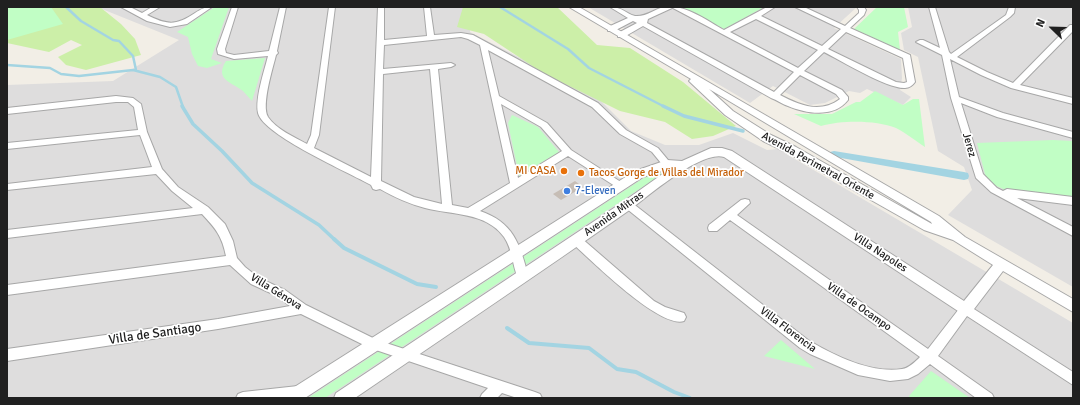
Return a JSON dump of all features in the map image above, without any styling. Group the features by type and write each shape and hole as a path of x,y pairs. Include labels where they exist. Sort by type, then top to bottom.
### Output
{"street":[{"path":"124,7 164,24 177,25 187,21 209,7"},
{"path":"143,15 157,7"},
{"path":"235,7 221,49 224,56 234,57 274,53"},
{"path":"283,7 274,53 262,100 262,114 266,120 274,127 309,149 376,185 414,202 484,216 503,228 517,253 522,275"},
{"path":"309,149 315,135 332,7"},
{"path":"376,185 381,7"},
{"path":"427,7 431,38"},
{"name":"Avenida Perimetral Oriente","path":"573,7 688,74 702,80 935,219 961,240 1073,306"},
{"path":"613,7 633,18 645,20 774,96 799,107 823,110 832,109 842,101 844,97 839,92 675,7"},
{"path":"620,35 670,7"},
{"path":"725,32 772,7"},
{"path":"756,16 894,84 905,86 910,84 911,82 907,57 798,7"},
{"name":"Jerez","path":"932,7 949,55 955,98 979,176 988,185 1001,193 1073,232"},
{"path":"949,55 1008,16 1011,13 1012,7"},
{"path":"774,96 799,71 862,14 861,8"},
{"path":"611,29 633,18"},
{"path":"1014,86 1073,28"},
{"path":"381,43 466,36 588,101 624,132 655,150 674,167"},
{"path":"920,42 993,78 1014,86 1073,101"},
{"path":"483,44 515,184"},
{"path":"380,72 451,65"},
{"path":"434,67 447,209"},
{"name":"Avenida Perimetral Oriente","path":"688,74 703,90 729,113 767,138 792,150 928,227 961,240"},
{"path":"496,98 524,112 544,125 568,152 621,186"},
{"path":"955,98 1000,115 1073,135"},
{"path":"7,110 116,99 130,100 138,106 143,132 158,170 175,189 204,210 221,227 228,241 232,260 7,290"},
{"path":"742,105 736,111 739,116 792,150"},
{"path":"7,146 143,132"},
{"path":"470,212 568,152"},
{"name":"Villa Napoles","path":"674,167 711,152 722,152 728,154 1073,379"},
{"name":"Avenida Mitras","path":"296,395 646,170 674,167"},
{"name":"Avenida Mitras","path":"342,398 627,205 674,167"},
{"path":"7,187 158,170"},
{"path":"376,185 386,192"},
{"path":"1001,193 1073,201"},
{"path":"713,228 745,203"},
{"name":"Villa Florencia","path":"627,205 804,344 827,358 872,373 889,376 913,371 929,356 1001,264"},
{"path":"7,234 204,210"},
{"name":"Villa de Ocampo","path":"730,215 988,398"},
{"path":"576,240 650,304 661,311 680,317"},
{"name":"Villa Génova","path":"232,260 241,270 255,281 281,294 302,308 374,344 535,398"},
{"name":"Villa de Santiago","path":"7,355 218,324 302,308"},
{"path":"487,398 501,386"},
{"path":"243,398 296,395"}],"shaded area":[{"path":"97,7 472,7 470,32 598,98 631,131 665,145 699,145 733,133 767,150 778,149 1073,323 1073,398 7,398 7,85 113,81 179,40"},
{"path":"588,7 857,7 834,28 901,59 902,78 900,90 911,97 903,105 867,89 860,93 849,91 825,103 810,105 773,86 750,103"},
{"path":"908,7 1073,7 1073,287 948,215 972,190 964,167 938,151 918,57 904,50 901,33 912,27"}],"green space":[{"path":"7,7 100,7 121,24 135,39 141,55 86,70 66,65 58,57 82,45 71,40 49,52 7,43"},
{"path":"7,7 51,7 63,24 7,40"},
{"path":"215,7 229,7 211,59 222,63 207,68 198,66 192,54 188,37 177,32"},
{"path":"463,7 557,7 597,45 630,48 683,82 736,126 713,136 692,139 665,122 620,111 543,73 484,34 457,27"},
{"path":"681,7 764,7 724,29"},
{"path":"877,7 904,7 908,27 898,32 900,50 854,29"},
{"path":"265,58 252,101 243,91 226,80 223,76 223,67 226,61"},
{"path":"875,91 903,105 913,99 919,99 925,147 900,130 888,125 869,122 849,122 821,126 794,114 832,114 856,102 860,102"},
{"path":"512,115 538,127 559,152 519,176 508,123"},
{"path":"1053,140 1073,141 1073,198 1008,191 987,182 977,143"},
{"path":"656,170 662,174 325,398 308,398"},
{"path":"781,340 815,369 764,356"},
{"path":"931,371 970,398 909,398 909,396"}],"building":[{"name":"7-Eleven","path":"575,181 583,187 561,200 553,194"}],"waterway":[{"path":"66,7 81,21 113,40 119,41 133,56 136,70"},
{"path":"500,7 568,49 589,68 664,106"},
{"path":"7,65 50,68 61,74 79,76 133,70 160,77 176,87 183,107"},
{"path":"182,106 193,124 222,151 252,183 319,225 335,240"},
{"path":"664,106 684,116 743,131"},
{"path":"834,154 964,176"},
{"path":"334,239 344,248 417,284 436,287"},
{"path":"507,328 529,343 589,348 617,369 636,372 674,392 690,398"}],"place":[{"name":"MI CASA","path":"564,171"},
{"name":"Tacos Gorge de Villas del Mirador","path":"581,173"},
{"name":"7-Eleven","path":"567,191"}]}
